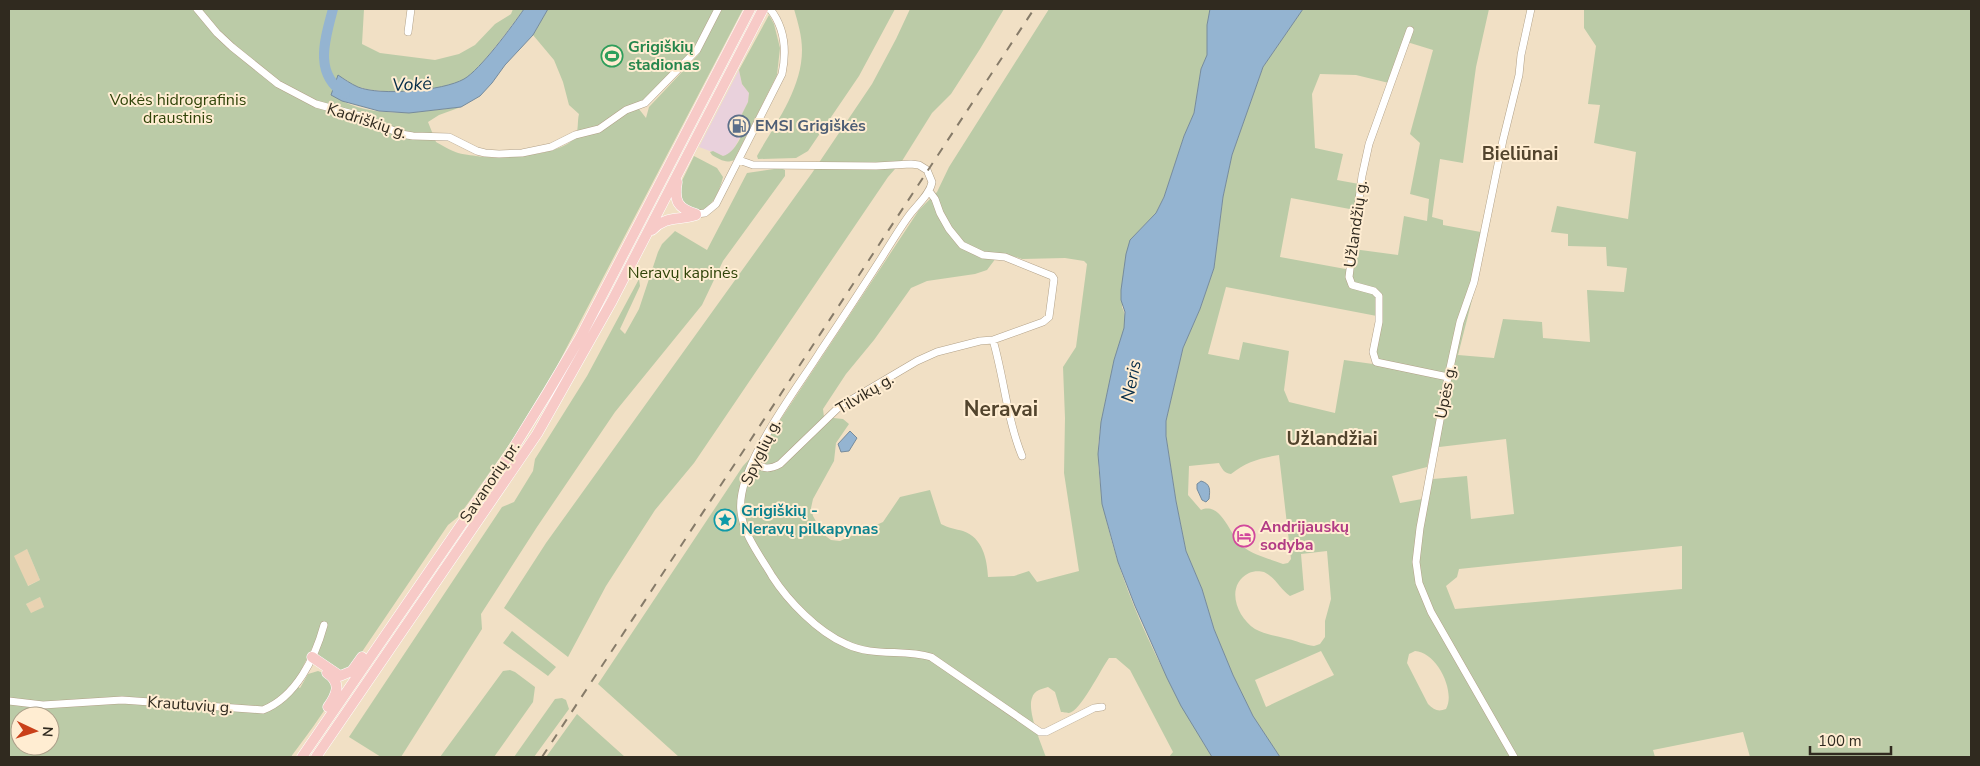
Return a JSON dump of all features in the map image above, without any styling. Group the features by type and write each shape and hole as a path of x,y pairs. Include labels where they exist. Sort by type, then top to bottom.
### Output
{"highway":[{"name":"Savanorių pr.","path":"302,757 511,452 581,336 750,9"},
{"path":"696,214 683,209 676,200 675,194 681,167 765,10"},
{"path":"732,69 736,80"},
{"name":"Savanorių pr.","path":"316,757 537,434 612,301 681,167"},
{"path":"644,238 659,223 666,219 696,214"},
{"path":"311,660 340,676 352,671 511,452"},
{"path":"295,757 335,697 337,691 336,682 332,676 311,660"}],"street":[{"name":"Kadriškių g.","path":"198,9 217,33 232,47 278,84 316,104 360,116 401,134 449,137 485,153 499,154 522,153 551,147 575,135 599,129 626,110 645,103 697,50 718,9"},
{"path":"408,32 411,9"},
{"name":"Upės g.","path":"1514,757 1431,612 1417,575 1417,547 1448,377 1460,322 1474,282 1503,140 1519,75 1521,54 1531,9"},
{"path":"696,214 705,213 716,204 777,86 784,61 784,38 781,27 765,10"},
{"name":"Užlandžių g.","path":"1410,30 1369,144 1362,176 1349,277 1352,286 1374,291 1379,296 1379,322 1373,352 1376,362 1448,377"},
{"path":"739,160 753,165 919,165 927,170 931,177 931,186 928,191 935,199 949,229 962,245 983,255 1005,257 1046,273 1054,279 1051,314 1047,320 993,340 1014,434 1022,456"},
{"name":"Spyglių g.","path":"928,191 910,214 776,420 746,478 740,502 741,514 748,534 777,584 813,624 844,644 869,652 920,654 931,657 1040,732 1046,732 1094,708 1102,707"},
{"name":"Tilvikų g.","path":"753,462 766,469 772,469 780,464 839,407 924,357 980,341 993,340"},
{"name":"Krautuvių g.","path":"9,701 43,705 122,700 264,710 278,702 296,685 311,660 324,625"}],"shaded area":[{"path":"739,70 742,84 749,93 748,102 741,116 748,121 735,147 729,155 723,156 699,147"},
{"path":"27,549 40,580 27,586 13,555"},
{"path":"40,597 44,607 31,614 26,604"}],"green space":[{"name":"Vokės hidrografinis draustinis","path":"9,9 364,9 362,44 380,53 435,60 459,54 475,45 495,24 511,14 513,9 524,9 487,57 465,79 443,87 413,91 383,91 359,87 343,78 335,97 365,109 380,112 413,112 461,107 439,115 428,122 436,142 461,154 486,157 513,157 557,149 568,143 576,134 579,114 569,105 563,82 554,60 533,35 548,9 715,9 691,54 639,105 639,109 646,118 649,107 698,55 722,9 743,9 556,368 513,439 458,517 448,525 353,665 341,671 319,658 316,644 312,648 294,685 300,688 308,674 318,671 325,674 330,680 334,691 321,716 291,757 9,757","holes":["27,549 40,580 28,586 14,556","40,597 44,607 31,613 26,604"]},
{"path":"794,9 895,9 859,76 808,151 796,158 758,159 757,156 786,106 798,79 802,45 800,29"},
{"path":"910,9 1004,9 951,94 932,113 902,161 888,177 694,463 655,510 606,586 568,657 504,608 546,543 812,173 872,84"},
{"path":"1049,9 1210,9 1207,25 1207,55 1201,69 1194,113 1184,136 1164,197 1156,213 1130,240 1122,307 1125,320 1124,327 1104,409 1098,455 1101,494 1109,533 1122,573 1154,651 1173,689 1212,757 1169,757 1173,752 1130,670 1116,658 1109,658 1074,711 1069,713 1061,712 1055,692 1048,687 1039,690 1033,695 1031,711 1046,757 679,757 598,684 743,466 767,440 919,210 937,192 949,167","holes":["1003,253 1022,259 1065,258 1084,261 1087,264 1076,347 1063,367 1065,418 1064,473 1079,571 1037,582 1029,571 1014,576 988,577 983,550 970,534 941,524 930,490 900,497 883,522 840,541 831,540 823,534 813,516 811,508 813,499 834,461 836,443 849,424 843,419 824,417 823,409 846,374 874,340 911,288 927,281 975,274 987,270 996,258"]},
{"path":"1303,9 1489,9 1476,67 1463,163 1440,159 1432,217 1443,220 1443,225 1486,233 1474,292 1458,355 1494,358 1503,319 1542,322 1543,338 1590,342 1587,290 1624,292 1627,268 1607,266 1606,247 1568,246 1568,234 1551,232 1557,206 1628,219 1636,152 1594,143 1600,105 1588,104 1596,46 1584,28 1584,9 1971,9 1971,757 1750,757 1743,732 1653,750 1655,757 1280,757 1253,716 1233,675 1186,551 1166,435 1166,421 1183,348 1200,309 1214,268 1223,197 1232,155 1263,67","holes":["1407,42 1433,50 1410,134 1420,143 1410,194 1429,199 1427,221 1404,216 1398,255 1353,249 1351,270 1280,257 1291,198 1355,210 1359,184 1337,180 1343,154 1315,148 1312,94 1320,74 1356,75 1393,84","1226,287 1382,317 1373,364 1344,360 1335,413 1289,402 1284,390 1289,351 1243,342 1239,360 1208,354","1506,439 1514,514 1471,519 1467,476 1433,479 1422,499 1400,503 1392,476 1427,467 1431,448","1279,455 1291,559 1288,563 1283,564 1246,549 1238,542 1220,515 1208,509 1201,510 1188,495 1189,466 1219,463 1227,473 1231,474 1254,461","1682,546 1682,589 1455,609 1446,586 1457,577 1459,569","1327,551 1331,599 1325,621 1325,637 1320,644 1314,646 1255,629 1248,624 1238,609 1235,593 1237,585 1242,578 1256,571 1268,574 1290,596 1304,590 1301,554","1321,651 1334,675 1266,707 1255,680","1415,651 1431,658 1437,665 1446,683 1448,693 1446,709 1436,710 1428,704 1407,663 1409,654"]},
{"path":"769,15 774,24 780,48 777,75 734,160 723,160 712,155 710,152 713,151 723,156 732,151 748,121 741,116 748,102 749,93 742,84 739,70"},
{"path":"694,156 717,168 723,177 714,200 710,205 700,210 690,209 680,202 679,187"},
{"name":"Neravų kapinės","path":"781,168 785,170 785,176 723,261 702,305 615,412 537,527 481,614 482,629 401,757 381,757 349,737 502,507 514,502 533,471 535,459 587,376 639,279 640,286 620,329 625,334 639,309 662,244 675,231 707,250 747,173"},
{"path":"512,631 556,667 548,676 503,643"},
{"path":"510,670 535,687 533,702 494,757 440,757 503,671"},
{"path":"562,698 566,700 569,709 534,757 514,757 555,699"},
{"path":"577,714 625,757 546,757"}],"water":[{"path":"524,9 548,9 533,35 505,65 492,83 480,96 461,107 409,113 379,111 342,101 331,95 338,75 358,87 368,90 396,92 442,87 464,79 479,67"},
{"name":"Neris","path":"1210,9 1303,9 1263,67 1232,155 1223,197 1214,268 1200,309 1183,348 1166,421 1166,436 1176,501 1186,551 1233,675 1253,716 1280,757 1212,757 1181,706 1135,606 1118,562 1102,504 1098,454 1101,422 1114,360 1124,328 1125,312 1121,300 1121,290 1126,254 1130,240 1156,213 1164,197 1184,136 1194,113 1201,69 1207,55 1207,25"},
{"path":"850,431 857,438 849,451 841,452 838,444"},
{"path":"1201,481 1207,484 1209,488 1209,499 1206,502 1202,500 1197,489 1197,484"}],"waterway":[{"name":"Vokė","path":"333,9 325,44 325,66 328,76 335,86 345,94"}],"railway":[{"path":"542,757 1034,9"}],"place":[{"name":"Grigiškių stadionas","path":"612,56"},
{"name":"EMSI Grigiškės","path":"739,126"},
{"name":"Grigiškių - Neravų pilkapynas","path":"725,520"},
{"name":"Andrijauskų sodyba","path":"1244,536"}],"district":[{"name":"Bieliūnai","path":"1520,154"},
{"name":"Neravai","path":"1001,409"},
{"name":"Užlandžiai","path":"1332,439"}]}
